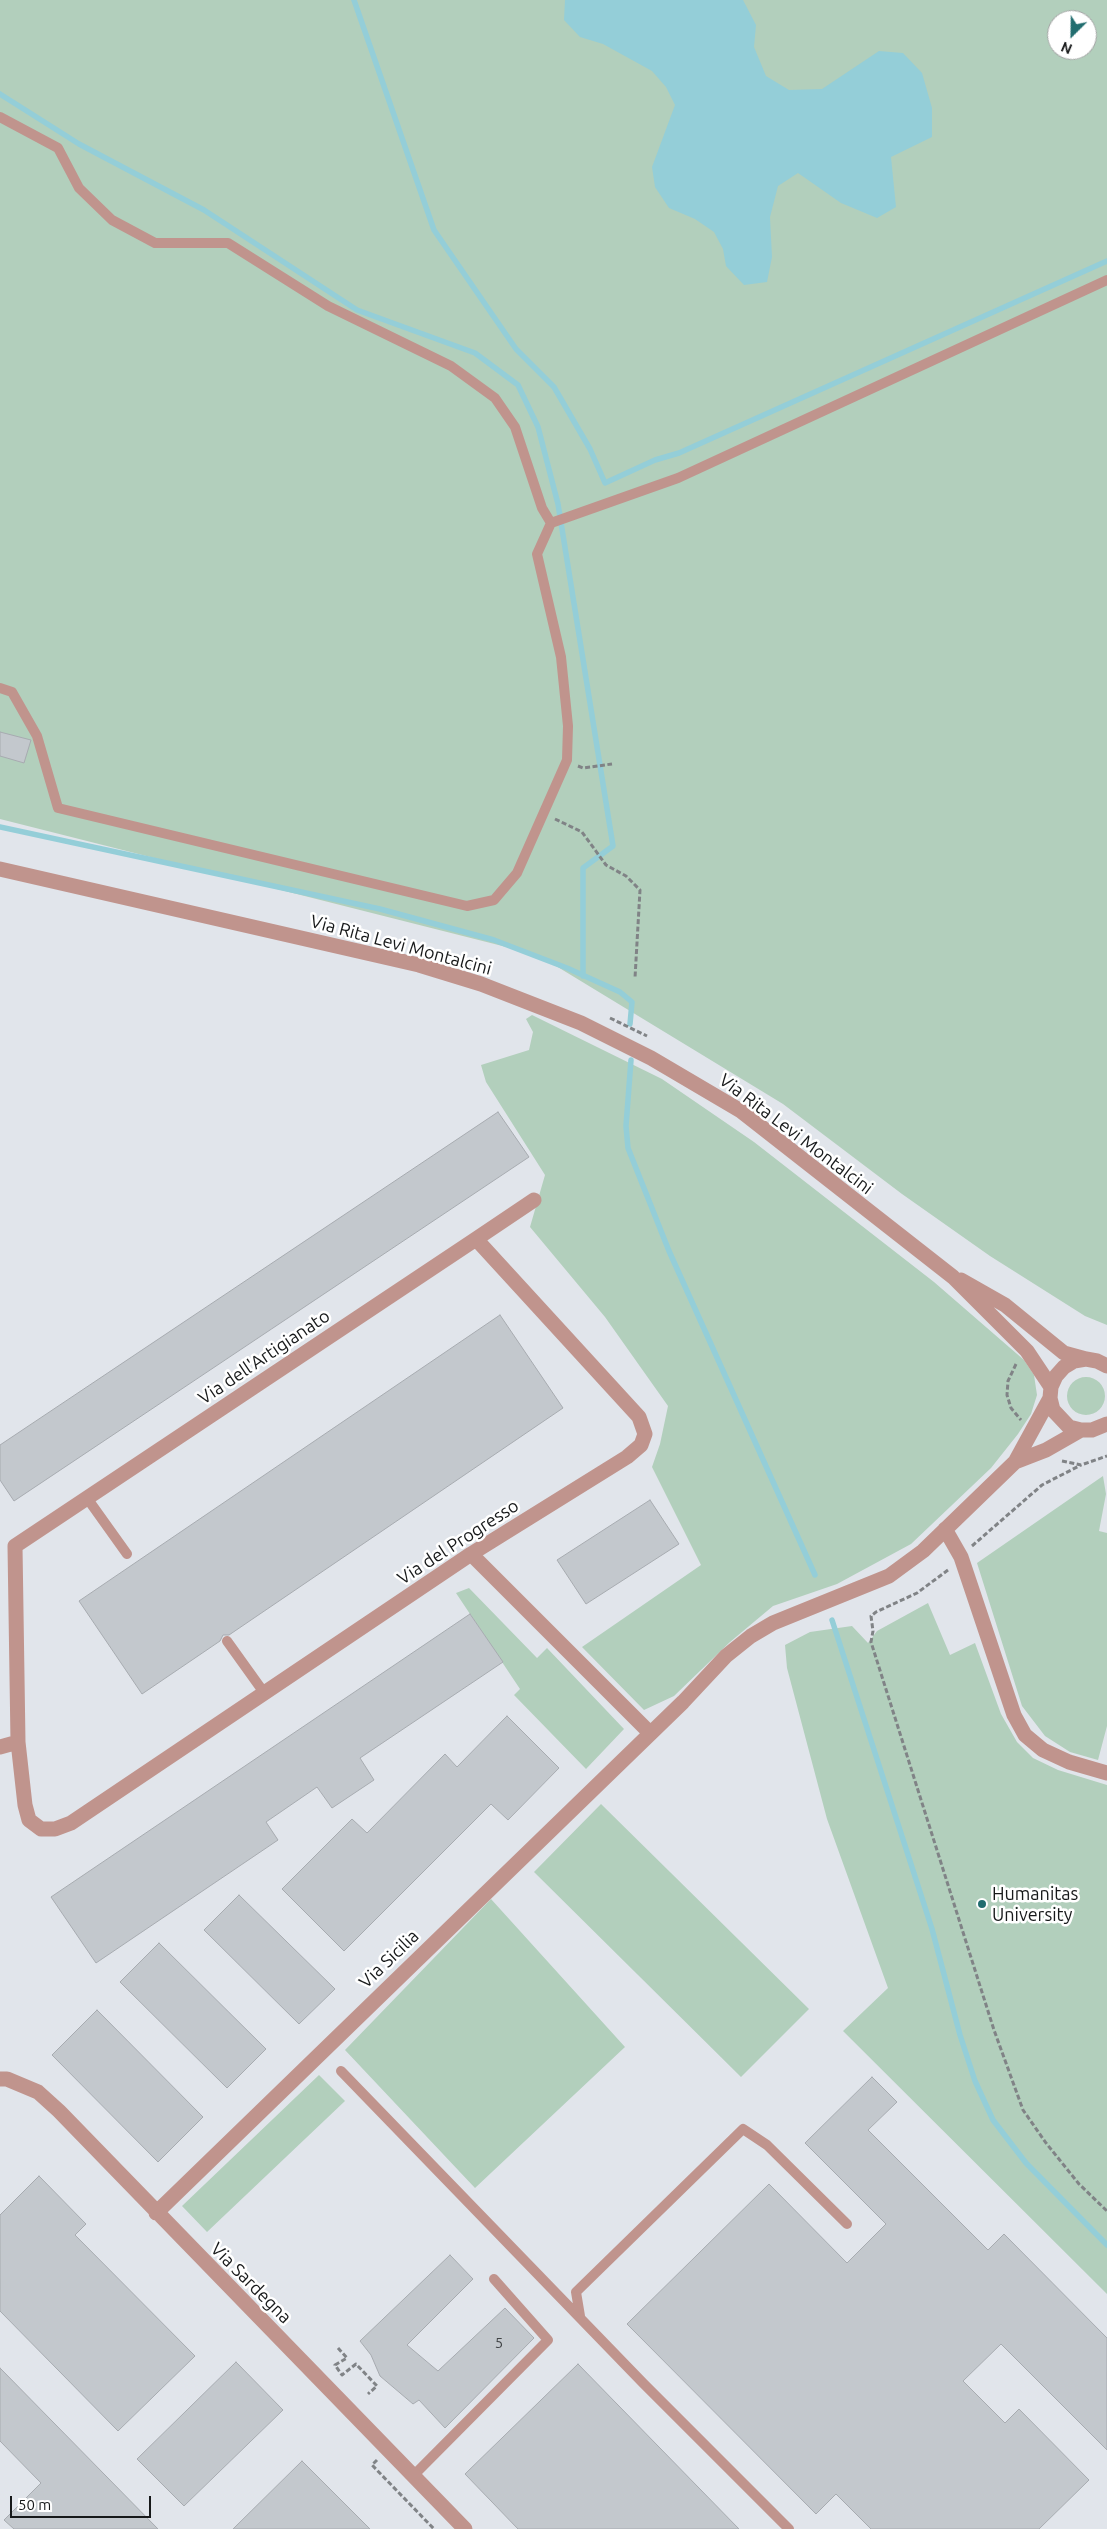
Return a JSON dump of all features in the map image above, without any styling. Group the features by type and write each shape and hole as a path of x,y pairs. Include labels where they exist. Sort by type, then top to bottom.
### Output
{"street":[{"name":"Via Rita Levi Montalcini","path":"0,869 418,965 481,984 581,1023 666,1066 740,1111 953,1277 1028,1352 1051,1392 1053,1410 1069,1427 1081,1430"},
{"name":"Via dell'Artigianato","path":"15,1546 534,1200"},
{"name":"Via del Progresso","path":"15,1546 18,1742 25,1805 29,1820 41,1829 55,1829 70,1823 265,1694 471,1554 627,1457 641,1445 646,1434 639,1417 476,1239"},
{"name":"Via Rita Levi Montalcini","path":"953,1277 989,1294 1031,1325 1064,1353 1097,1361 1107,1366"},
{"path":"1015,1462 1051,1392 1056,1376 1064,1367 1074,1361 1086,1359"},
{"path":"1015,1462 1046,1450 1081,1430 1092,1430 1107,1424"},
{"name":"Via Sicilia","path":"156,2213 649,1732 683,1702 726,1656 751,1636 773,1623 889,1576 923,1551 1015,1462"},
{"path":"945,1530 961,1557 1014,1714 1025,1736 1042,1750 1069,1762 1107,1772"},
{"path":"471,1554 649,1732"},
{"path":"0,1747 18,1742"},
{"name":"Via Sardegna","path":"0,2080 7,2079 38,2092 59,2111 465,2529"}],"lane":[{"path":"0,117 58,148 79,188 112,220 156,243 228,243 328,306 451,366 495,398 515,427 542,508 551,523"},
{"path":"0,688 12,692 37,736 58,808 467,906 494,900 517,872 545,814 567,760 568,726 561,657 537,554 551,523 678,478 1107,280"},
{"path":"87,1498 127,1554"},
{"path":"228,1641 265,1694"},
{"path":"341,2071 643,2383 789,2529"},
{"path":"580,2317 576,2292 743,2129 767,2145 847,2224"},
{"path":"413,2476 548,2340 494,2279"}],"path":[{"path":"592,767 612,764"},
{"path":"545,814 582,832 606,865 626,876 640,890 635,978"},
{"path":"617,1019 642,1032"},
{"path":"1081,1465 1042,1485 946,1572 917,1593 871,1616 873,1631 871,1642 994,2030 1023,2110 1046,2143 1079,2184 1107,2211"},
{"path":"338,2348 347,2358 335,2365 342,2375 356,2364 377,2386 368,2394"}],"green space":[{"path":"0,0 1107,0 1107,1325 1085,1316 990,1256 902,1194 783,1104 538,955 0,819"},
{"path":"532,1015 662,1079 754,1142 934,1282 1024,1360 1034,1375 1037,1395 1031,1414 1018,1434 991,1468 911,1544 837,1584 773,1606 730,1642 674,1696 644,1710 582,1647 701,1565 652,1467 660,1444 668,1406 605,1317 530,1227 545,1175 486,1082 481,1065 529,1050 533,1032 526,1019"},
{"path":"1086,1377 1099,1383 1105,1396 1099,1409 1086,1415 1073,1409 1067,1396 1073,1383"},
{"path":"1103,1476 1106,1494 1099,1531 1107,1533 1107,1726 1098,1760 1070,1752 1045,1736 1022,1706 977,1563"},
{"path":"469,1588 537,1658 547,1648 624,1729 586,1769 514,1695 520,1689 456,1593"},
{"name":"Humanitas University","path":"928,1603 950,1655 975,1643 1001,1714 1017,1742 1033,1758 1058,1770 1107,1785 1107,2294 843,2031 888,1988 827,1819 787,1668 785,1645 810,1632 852,1626 868,1643 877,1631"},
{"path":"601,1804 809,2009 741,2077 534,1872"},
{"path":"491,1899 625,2047 475,2188 345,2050"},
{"path":"319,2075 345,2101 207,2232 182,2206"}],"water":[{"path":"565,0 743,0 756,25 754,47 766,76 789,90 822,89 879,51 903,53 922,73 932,108 932,137 891,157 896,207 877,218 841,203 798,173 778,186 770,217 772,257 767,282 744,285 726,266 723,249 714,232 695,219 669,208 655,187 652,167 675,105 666,87 652,71 603,44 580,37 564,20"}],"building":[{"path":"0,732 31,740 24,763 0,756"},
{"path":"498,1112 529,1157 14,1501 0,1480 0,1445"},
{"path":"500,1315 563,1408 229,1635 223,1635 220,1641 142,1694 79,1601"},
{"path":"650,1500 679,1544 586,1604 557,1560"},
{"path":"470,1614 503,1662 360,1758 374,1780 332,1808 317,1787 266,1822 278,1840 96,1963 51,1897"},
{"path":"507,1716 559,1768 508,1820 491,1804 344,1951 282,1889 352,1819 367,1833 445,1754 457,1767"},
{"path":"239,1895 335,1989 299,2024 204,1930"},
{"path":"159,1943 266,2049 227,2088 120,1982"},
{"path":"97,2010 203,2117 158,2162 52,2055"},
{"path":"872,2077 897,2102 868,2130 988,2250 1004,2234 1107,2338 1107,2450 1001,2344 963,2381 1005,2423 1019,2409 1089,2480 1039,2529 871,2529 836,2494 816,2514 627,2324 769,2184 847,2263 886,2224 805,2143"},
{"path":"39,2176 86,2224 75,2235 195,2356 118,2431 0,2311 0,2215"},
{"path":"450,2255 473,2279 407,2345 438,2371 505,2308 534,2338 445,2428 419,2400 413,2404 380,2376 371,2355 360,2341"},
{"path":"236,2362 283,2410 184,2506 137,2459"},
{"path":"578,2364 739,2529 518,2529 465,2474"},
{"path":"0,2368 158,2529 14,2529 4,2520 41,2483 0,2441"},
{"path":"302,2461 370,2529 233,2529"}],"waterway":[{"path":"354,0 434,230 516,349 554,387 590,449 605,483 655,460 679,453 1107,261"},
{"path":"0,94 79,144 204,210 357,310 475,353 518,385 538,427 558,504 613,846 583,868 583,976"},
{"path":"0,827 380,909 494,940 567,968 620,992 632,1002 630,1024"},
{"path":"631,1060 626,1126 628,1148 669,1251 815,1575"},
{"path":"832,1620 932,1929 960,2035 975,2081 993,2120 1026,2163 1107,2245"}],"place":[{"name":"Humanitas University","path":"982,1904"}]}
